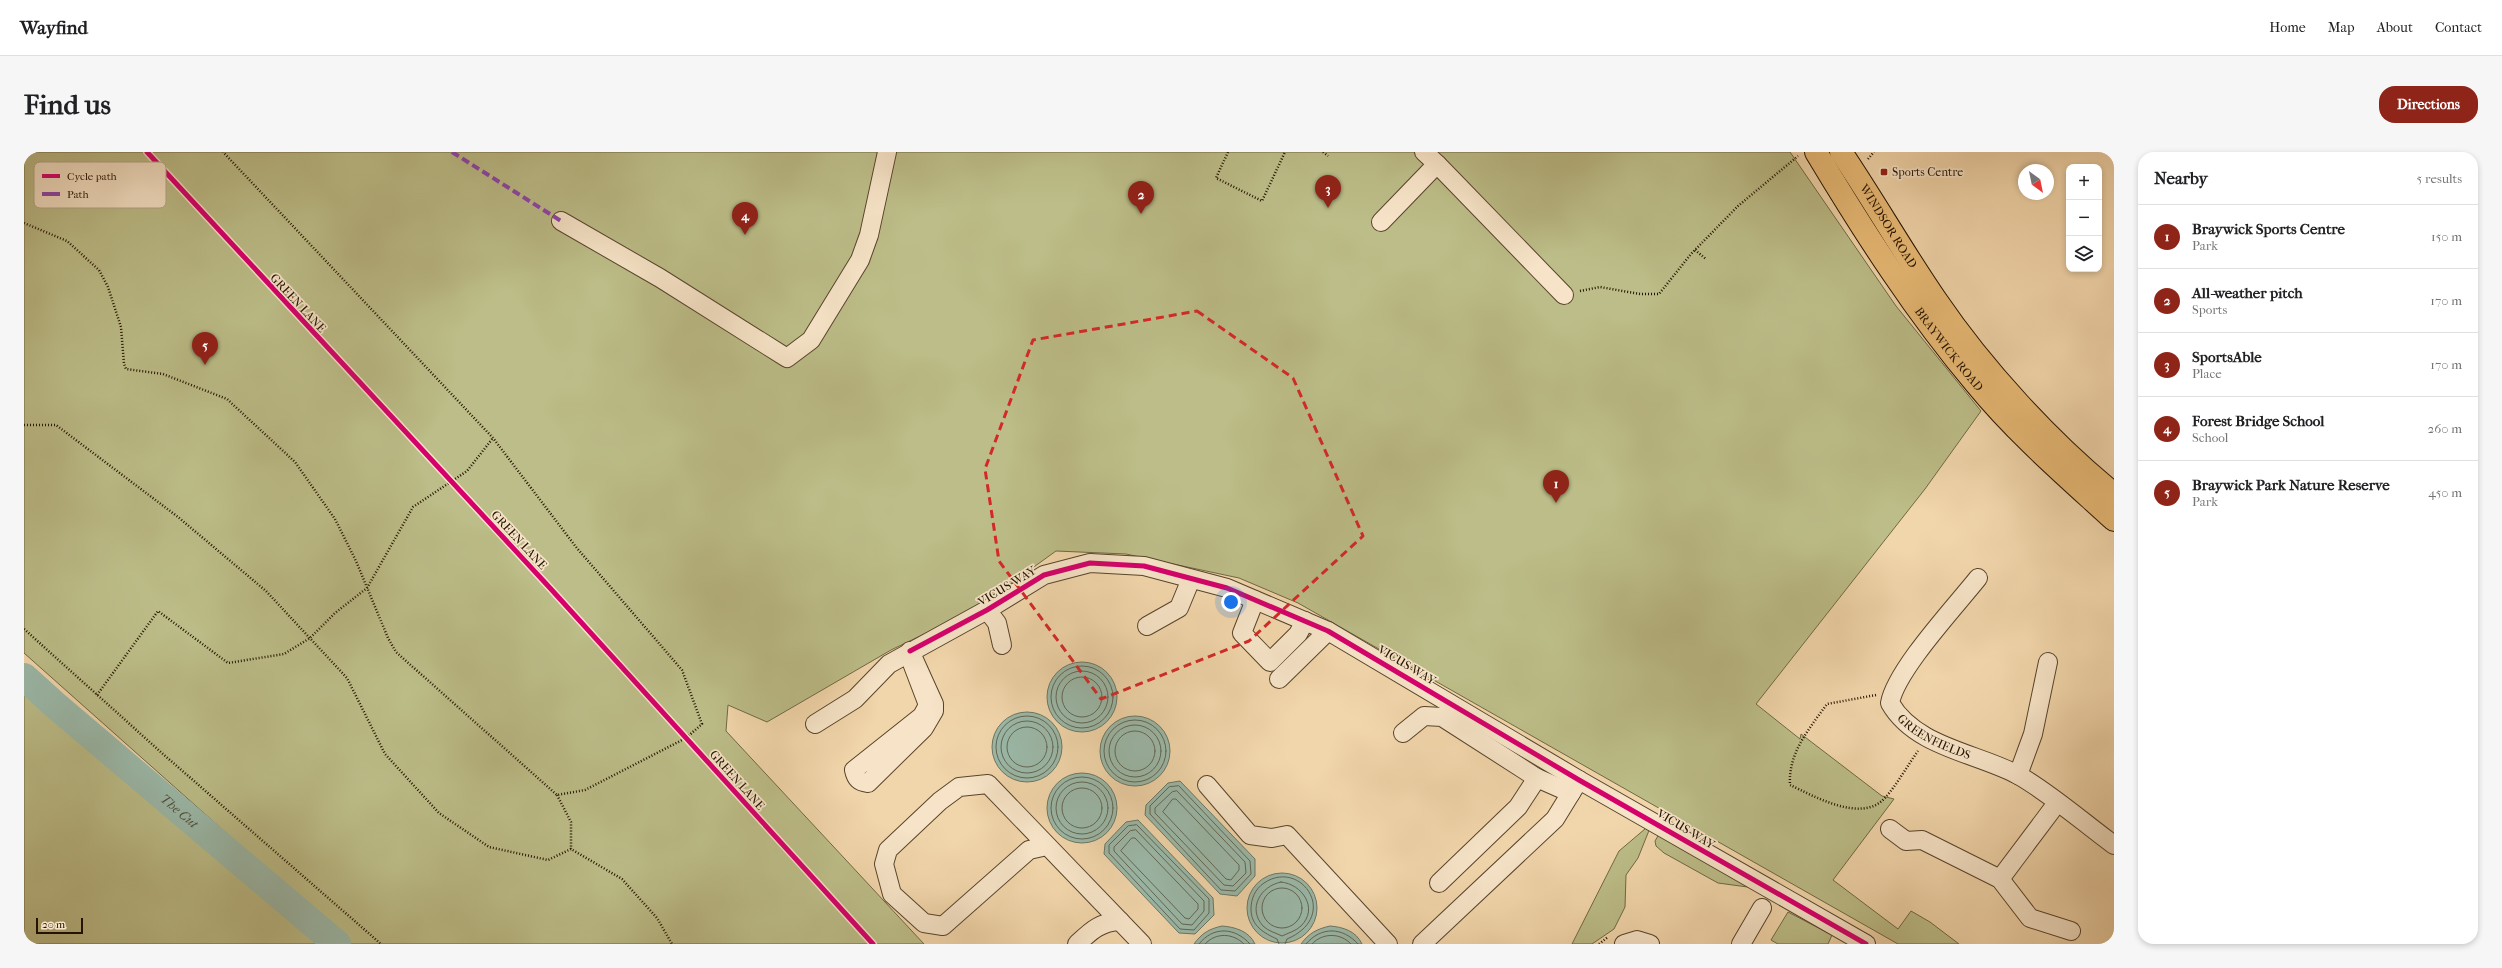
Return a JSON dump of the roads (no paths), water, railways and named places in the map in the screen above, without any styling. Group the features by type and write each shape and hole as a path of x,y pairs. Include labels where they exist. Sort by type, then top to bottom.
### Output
{"main road":[{"name":"WINDSOR ROAD","path":"1841,152 1936,301"},
{"name":"BRAYWICK ROAD","path":"1808,153 1870,238 1938,336 1976,385 2030,444 2114,520"},
{"name":"BRAYWICK ROAD","path":"1936,301 1974,351 2042,428 2114,494"}],"street":[{"path":"560,221 660,278 787,358 811,340 860,260 870,235 887,152"},
{"path":"1381,222 1430,158 1564,295"},
{"name":"VICUS WAY","path":"815,724 855,698 889,664 910,651 987,610 1044,574 1090,563 1144,566 1227,588 1328,631 1575,786 1847,939 1866,944"},
{"name":"GREENFIELDS","path":"1978,578 1908,667 1892,692 1890,703 1896,715 1927,737 2018,775 2114,846"},
{"path":"1147,626 1179,608 1191,579"},
{"path":"1255,600 1242,633 1270,662 1298,634 1305,621"},
{"path":"987,610 997,623 1002,645"},
{"path":"1279,679 1328,631"},
{"path":"910,651 934,704 933,715 924,728 868,783 861,782 856,778 854,770 922,716 928,705 912,663 910,651"},
{"path":"2018,775 2033,734 2048,662"},
{"path":"1403,732 1424,716 1442,717 1537,778 1575,786 1555,819 1422,944"},
{"path":"1439,883 1518,807 1537,778"},
{"path":"1047,846 1029,850 942,926 924,922 892,894 884,864 888,850 940,801 959,787 973,784 988,784 1142,944"},
{"path":"1207,785 1250,835 1272,838 1287,835 1388,944"},
{"path":"2000,879 2057,803"},
{"path":"1890,829 1906,841 1922,840 2000,879 2030,918 2071,930"},
{"path":"1741,944 1762,908"},
{"path":"1077,944 1094,928 1109,922 1120,921"},
{"path":"1624,944 1637,940 1650,944"}],"water":[{"path":"1082,662 1095,665 1107,672 1114,684 1117,697 1114,710 1107,722 1095,729 1082,732 1069,729 1057,722 1050,710 1047,697 1050,684 1057,672 1069,665"},
{"path":"1027,712 1040,715 1052,722 1059,734 1062,747 1059,760 1052,772 1040,779 1027,782 1014,779 1002,772 995,760 992,747 995,734 1002,722 1014,715"},
{"path":"1135,716 1148,719 1160,726 1167,738 1170,751 1167,764 1160,776 1148,783 1135,786 1122,783 1110,776 1103,764 1100,751 1103,738 1110,726 1122,719"},
{"path":"1082,773 1095,776 1107,783 1114,795 1117,808 1114,821 1107,833 1095,840 1082,843 1069,840 1057,833 1050,821 1047,808 1050,795 1057,783 1069,776"},
{"path":"1180,781 1255,859 1255,876 1237,896 1220,894 1145,815 1146,805 1168,783"},
{"path":"1138,820 1213,898 1214,915 1195,934 1179,933 1104,854 1105,844 1126,822"},
{"path":"1282,873 1295,876 1307,883 1314,895 1317,908 1314,921 1307,933 1295,940 1282,943 1269,940 1257,933 1250,921 1247,908 1250,895 1257,883 1269,876"},
{"path":"1222,926 1241,930 1249,936 1255,944 1194,944 1206,932"},
{"path":"1330,926 1349,930 1362,944 1301,944 1314,932"}],"waterway":[{"name":"The Cut","path":"24,677 337,944"}],"place":[{"name":"Sports Centre","path":"1884,172"},
{"name":"SportsAble","path":"1328,208"},
{"name":"All-weather pitch","path":"1141,214"},
{"name":"Forest Bridge School","path":"745,235"},
{"name":"Braywick Park Nature Reserve","path":"205,365"},
{"name":"Braywick Sports Centre","path":"1556,503"}]}
